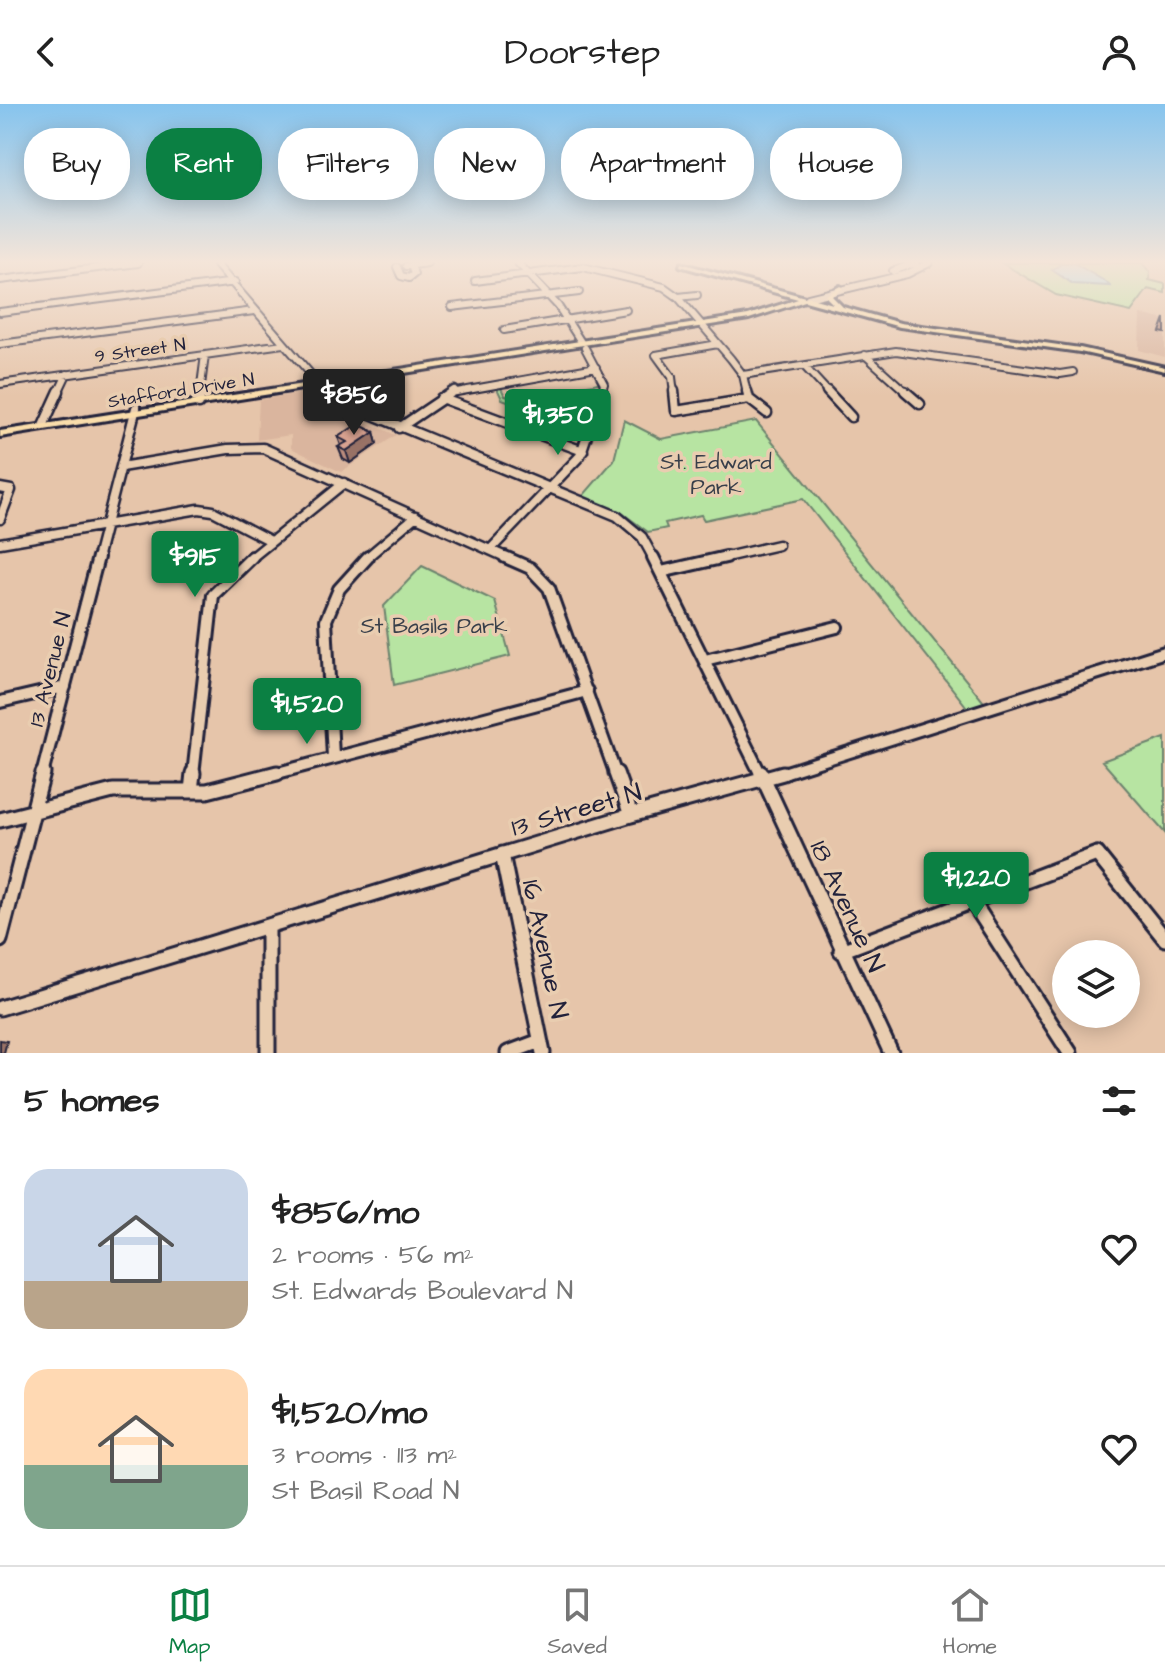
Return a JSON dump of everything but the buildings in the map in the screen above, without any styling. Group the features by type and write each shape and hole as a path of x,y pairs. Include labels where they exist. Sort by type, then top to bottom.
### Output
{"main road":[{"path":"774,308 781,307"},
{"path":"830,307 941,331 1065,347 1165,370"},
{"name":"Stafford Drive N","path":"317,382 349,380 582,343 774,308"},
{"name":"Stafford Drive N","path":"0,431 582,343"},
{"path":"332,398 334,386 349,380"}],"street":[{"path":"0,312 37,307"},
{"path":"252,307 332,398"},
{"path":"492,548 583,451 604,384 559,307"},
{"path":"687,307 743,375 749,399 767,413"},
{"path":"504,330 626,310"},
{"path":"0,344 254,311"},
{"name":"9 Street N","path":"0,384 283,344"},
{"path":"718,344 656,355 672,377 676,411 749,399"},
{"path":"743,375 896,351 1060,374 1073,372"},
{"path":"199,401 205,355"},
{"path":"865,355 920,404"},
{"path":"955,358 957,367"},
{"path":"804,366 851,417"},
{"path":"399,428 455,390 596,367"},
{"path":"44,424 67,374"},
{"name":"18 Avenue N","path":"332,398 624,521 642,537 763,779 891,1053"},
{"path":"441,398 583,451"},
{"name":"13 Avenue N","path":"0,940 135,410"},
{"path":"121,467 257,447 492,548 530,568 549,588 631,815"},
{"path":"191,791 212,600 224,581 344,483"},
{"path":"0,519 5,489"},
{"path":"0,543 206,509 271,541"},
{"path":"333,757 326,620 330,602 342,585 416,516"},
{"path":"661,572 778,545"},
{"path":"705,660 837,627"},
{"name":"13 Street N","path":"0,1008 631,815 763,779 1165,652"},
{"path":"0,702 65,687"},
{"path":"0,820 113,791 207,791 587,691"},
{"name":"16 Avenue N","path":"502,854 542,1047"},
{"path":"841,951 1097,854 1165,939"},
{"path":"972,901 1070,1053"},
{"path":"268,926 268,1053"},
{"path":"508,1053 542,1047"}],"shaded area":[{"path":"1140,314 1165,320 1165,357 1139,350"},
{"path":"316,393 337,410 396,435 341,472 291,448 291,435 257,440 259,400"}],"green space":[{"path":"1110,307 1134,307 1131,312"},
{"path":"376,382 382,411 405,421 343,400 336,393 339,387"},
{"path":"600,383 576,387 565,416 547,433 544,432 557,419 502,399 496,386 500,386 505,396 510,397"},
{"name":"St. Edward Park","path":"624,420 661,439 756,421 987,706 970,711 803,499 704,520 701,515 665,523 667,528 648,532 622,513 582,497 614,460"},
{"name":"St Basils Park","path":"422,566 495,601 510,656 394,685 384,606"},
{"path":"1165,738 1165,833 1102,761"}]}
